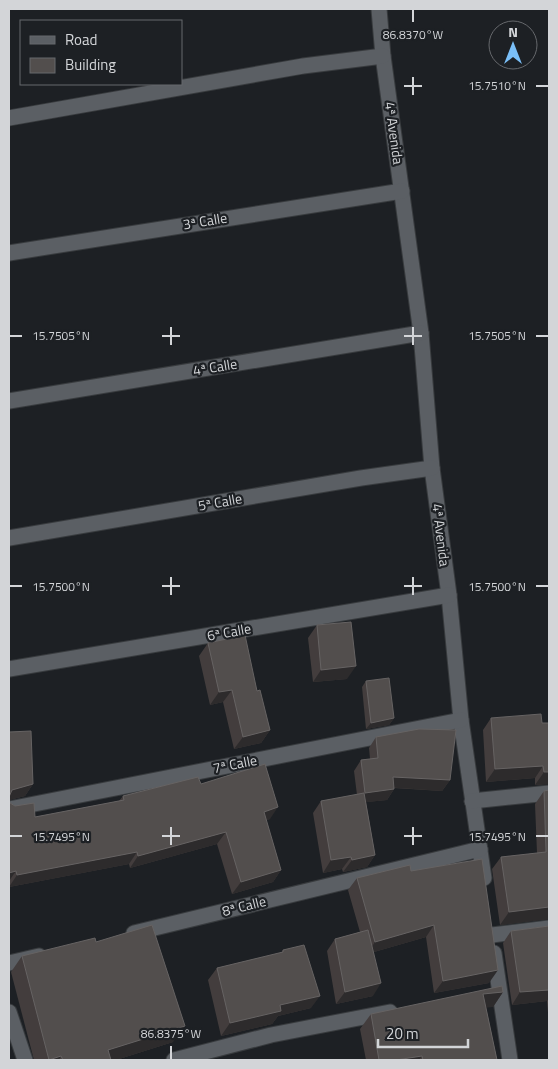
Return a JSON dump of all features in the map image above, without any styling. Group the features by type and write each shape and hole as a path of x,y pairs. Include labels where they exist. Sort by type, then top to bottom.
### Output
{"street":[{"name":"4ª Avenida","path":"379,9 383,56 421,333 432,468 449,595 461,720 486,897"},
{"path":"9,118 302,66 383,56"},
{"name":"3ª Calle","path":"9,253 402,191"},
{"name":"4ª Calle","path":"9,401 421,333"},
{"name":"5ª Calle","path":"9,538 361,478 432,468"},
{"name":"6ª Calle","path":"9,669 449,595"},
{"name":"7ª Calle","path":"9,809 461,720"},
{"path":"472,801 549,793"},
{"name":"8ª Calle","path":"124,935 480,849"},
{"path":"489,916 510,1060"},
{"path":"492,935 549,928"},
{"path":"9,963 57,951"},
{"path":"481,994 500,990"},
{"path":"174,1060 271,1035 404,1009"},
{"path":"9,1012 25,1060"}],"building":[{"path":"351,622 356,666 321,670 317,625"},
{"path":"245,635 257,691 260,690 270,730 243,737 232,690 219,692 208,643"},
{"path":"389,678 394,718 371,723 366,681"},
{"path":"541,714 542,723 549,723 549,772 544,772 543,766 495,769 491,718"},
{"path":"419,729 456,730 450,780 393,777 394,789 365,793 361,760 378,758 376,737"},
{"path":"31,731 33,784 12,790 9,797 9,732"},
{"path":"265,764 278,807 264,812 281,870 241,882 226,832 138,856 137,852 17,875 16,871 9,873 9,800 15,806 34,803 35,817 124,800 123,796 198,777 201,784"},
{"path":"549,790 549,907 509,912 501,857 546,852 544,791"},
{"path":"364,793 375,855 352,860 351,857 331,860 321,801"},
{"path":"482,859 498,970 443,981 434,925 375,942 357,878 410,865 411,871"},
{"path":"152,925 185,1026 108,1050 111,1060 63,1060 61,1056 49,1060 22,956 95,938 96,942"},
{"path":"549,926 549,990 520,992 511,931"},
{"path":"368,930 381,983 345,992 335,939"},
{"path":"304,945 320,996 280,1005 281,1011 230,1023 217,968"},
{"path":"502,986 503,992 483,994 497,1060 423,1060 422,1056 396,1060 379,1060 371,1014"}]}
